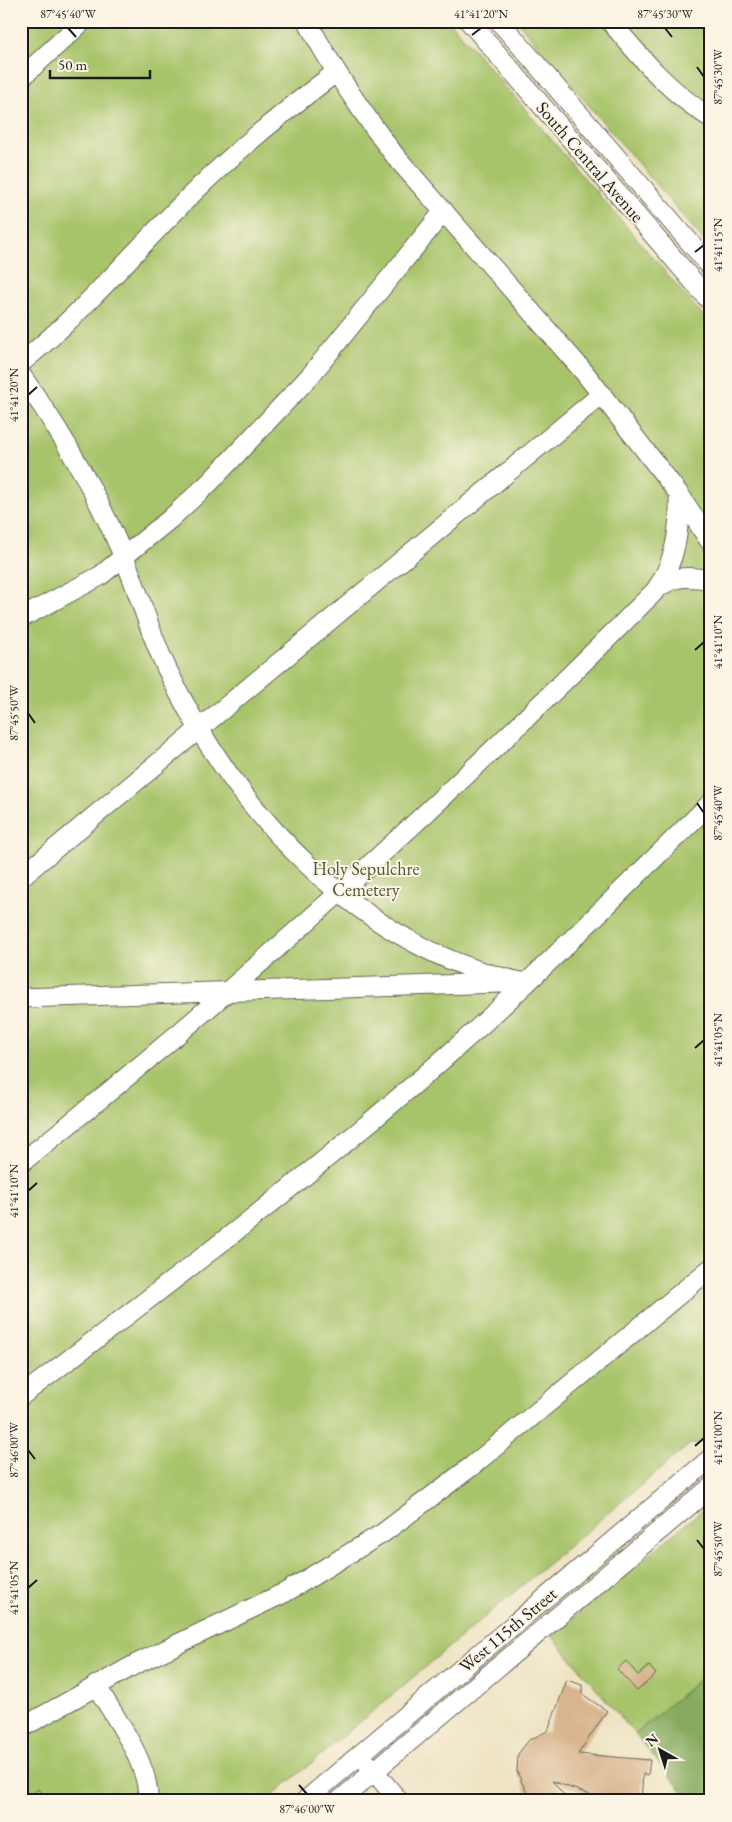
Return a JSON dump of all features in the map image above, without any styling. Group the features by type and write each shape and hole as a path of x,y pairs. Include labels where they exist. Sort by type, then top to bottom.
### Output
{"street":[{"path":"21,78 83,21"},
{"path":"307,21 335,73 396,157 602,394 679,494 711,543"},
{"name":"South Central Avenue","path":"469,21 711,302"},
{"name":"South Central Avenue","path":"499,21 711,267"},
{"path":"610,21 667,86 711,118"},
{"path":"21,363 92,299 231,156 272,121 335,73"},
{"path":"21,618 76,590 125,558 210,482 272,417 351,328 444,211"},
{"path":"21,375 62,435 113,530 166,667 198,730 223,767 266,820 317,874 390,929 449,958 493,976 527,982"},
{"path":"21,877 602,394"},
{"path":"655,591 672,562 679,523 679,494"},
{"path":"21,1163 228,992 427,814 655,591 667,581 676,578 687,577 711,580"},
{"path":"21,1396 271,1204 392,1104 527,982 711,803"},
{"path":"21,998 527,982"},
{"path":"21,1728 96,1685 286,1592 375,1539 472,1466 711,1268"},
{"name":"West 115th Street","path":"304,1801 711,1458"},
{"name":"West 115th Street","path":"339,1801 711,1487"},
{"path":"96,1685 137,1757 146,1778 148,1801"},
{"path":"360,1754 399,1801"}],"green space":[{"name":"Holy Sepulchre Cemetery","path":"21,21 449,21 711,325 711,1433 697,1444 690,1444 266,1801 21,1801"},
{"path":"517,21 711,21 711,249"},
{"path":"708,1505 711,1507 711,1669 635,1734 552,1636"},
{"path":"711,1669 711,1801 690,1801 635,1734"}],"building":[{"path":"626,1661 638,1675 649,1666 656,1674 637,1691 617,1669"},
{"path":"567,1680 582,1685 582,1694 607,1711 578,1754 650,1760 648,1775 643,1774 641,1801 607,1801 552,1781 569,1801 517,1801 527,1793 517,1772 518,1754 529,1740 548,1731"},
{"path":"38,1789 48,1801 24,1801"}]}
